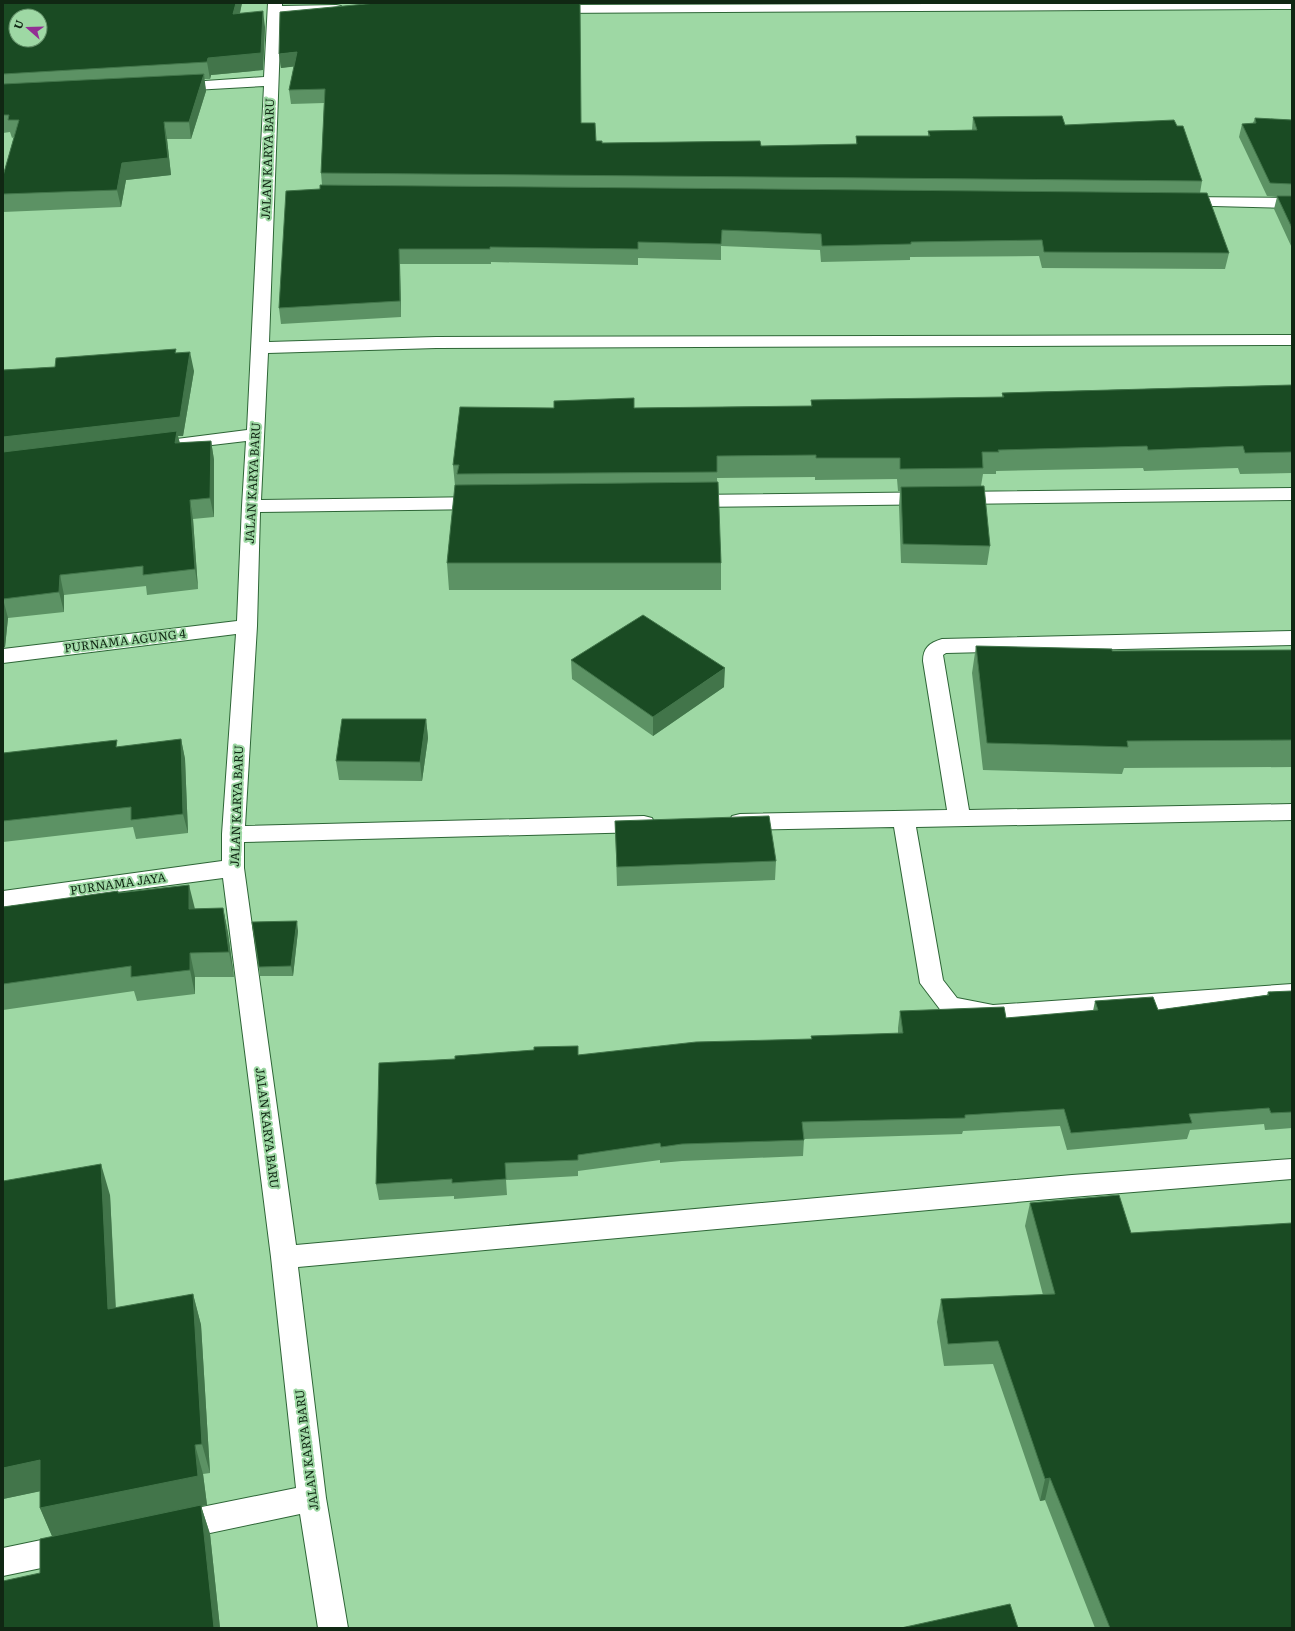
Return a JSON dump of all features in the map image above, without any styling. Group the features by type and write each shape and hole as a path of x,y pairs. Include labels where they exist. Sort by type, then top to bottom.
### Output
{"street":[{"path":"535,9 1292,5"},
{"path":"275,6 351,9"},
{"name":"JALAN KARYA BARU","path":"275,6 271,81 275,194 260,348 251,506 247,626 233,834 233,868 284,1257 312,1498 333,1628"},
{"path":"161,87 271,81"},
{"path":"1169,202 1292,203"},
{"path":"260,348 442,341 869,343 1292,340"},
{"path":"146,448 256,434"},
{"path":"672,501 1292,494"},
{"path":"251,506 497,503"},
{"name":"PURNAMA AGUNG 4","path":"3,656 247,626"},
{"path":"960,817 933,661 933,652 942,646 1292,638"},
{"path":"720,822 1292,812"},
{"path":"903,818 932,983 950,1006 992,1014 1292,993"},
{"path":"233,834 664,824"},
{"name":"PURNAMA JAYA","path":"3,899 233,868"},
{"path":"284,1257 1072,1186 1292,1169"},
{"path":"149,1532 312,1498"},
{"path":"3,1562 95,1543"}],"building":[{"path":"3,3 236,3 233,14 263,11 261,53 208,58 207,62 3,74"},
{"path":"376,3 580,3 581,123 595,123 596,141 602,141 602,143 760,141 761,146 857,144 856,136 930,136 928,131 977,130 973,117 1062,116 1065,125 1174,120 1177,126 1183,126 1202,181 321,173 325,89 289,90 297,52 279,54 280,12"},
{"path":"204,74 189,122 164,122 168,158 122,163 117,190 3,194 3,176 19,120 8,120 9,115 3,115 3,84"},
{"path":"1255,118 1292,120 1292,184 1270,183 1242,124 1256,123"},
{"path":"320,185 1207,193 1229,253 1044,252 1042,240 911,242 911,244 822,246 821,234 722,230 721,244 638,242 638,249 490,247 490,249 399,249 400,301 279,308 286,191 320,189"},
{"path":"1277,196 1292,196 1292,228"},
{"path":"176,349 175,353 190,352 180,417 3,437 3,370 55,367 56,358"},
{"path":"1292,385 1292,452 1245,453 1243,446 1148,450 1147,446 998,450 999,452 982,452 983,468 900,469 900,458 816,458 816,455 717,456 717,472 457,474 459,465 453,465 460,407 554,408 554,401 634,398 634,408 812,406 811,400 1004,397 1002,393"},
{"path":"177,431 175,443 211,441 210,498 190,500 195,569 143,575 143,566 60,575 59,592 3,599 3,452"},
{"path":"718,482 721,563 447,563 455,485"},
{"path":"984,486 990,546 903,544 901,487"},
{"path":"643,615 725,668 653,717 571,660"},
{"path":"976,646 1112,649 1112,651 1292,650 1292,740 1127,741 1128,747 987,743"},
{"path":"342,719 426,719 420,762 336,761"},
{"path":"181,739 183,814 131,820 131,807 3,821 3,753 117,740 116,747"},
{"path":"769,816 776,861 617,867 615,821"},
{"path":"189,885 189,909 223,908 229,952 190,953 190,970 131,977 131,966 3,984 3,907 118,891 118,893"},
{"path":"297,921 291,966 259,967 252,922"},
{"path":"1292,991 1292,1112 1271,1113 1269,1108 1189,1114 1192,1123 1071,1133 1064,1109 965,1115 965,1118 802,1122 804,1140 682,1144 661,1147 660,1143 578,1155 578,1160 505,1163 506,1179 452,1183 452,1179 376,1184 379,1063 455,1059 455,1056 534,1050 534,1047 578,1046 578,1055 696,1042 812,1039 811,1036 903,1033 900,1011 1004,1007 1006,1018 1098,1010 1095,1001 1153,997 1158,1010 1269,995 1268,992"},
{"path":"101,1164 108,1309 193,1294 202,1444 195,1445 198,1476 40,1508 40,1460 3,1468 3,1181"},
{"path":"1119,1195 1131,1233 1292,1223 1292,1628 1110,1628 1050,1478 1045,1479 998,1341 948,1344 941,1299 1055,1294 1030,1203"},
{"path":"201,1505 214,1628 3,1628 3,1581 40,1573 40,1539"},
{"path":"1010,1604 1018,1628 901,1628"}]}
